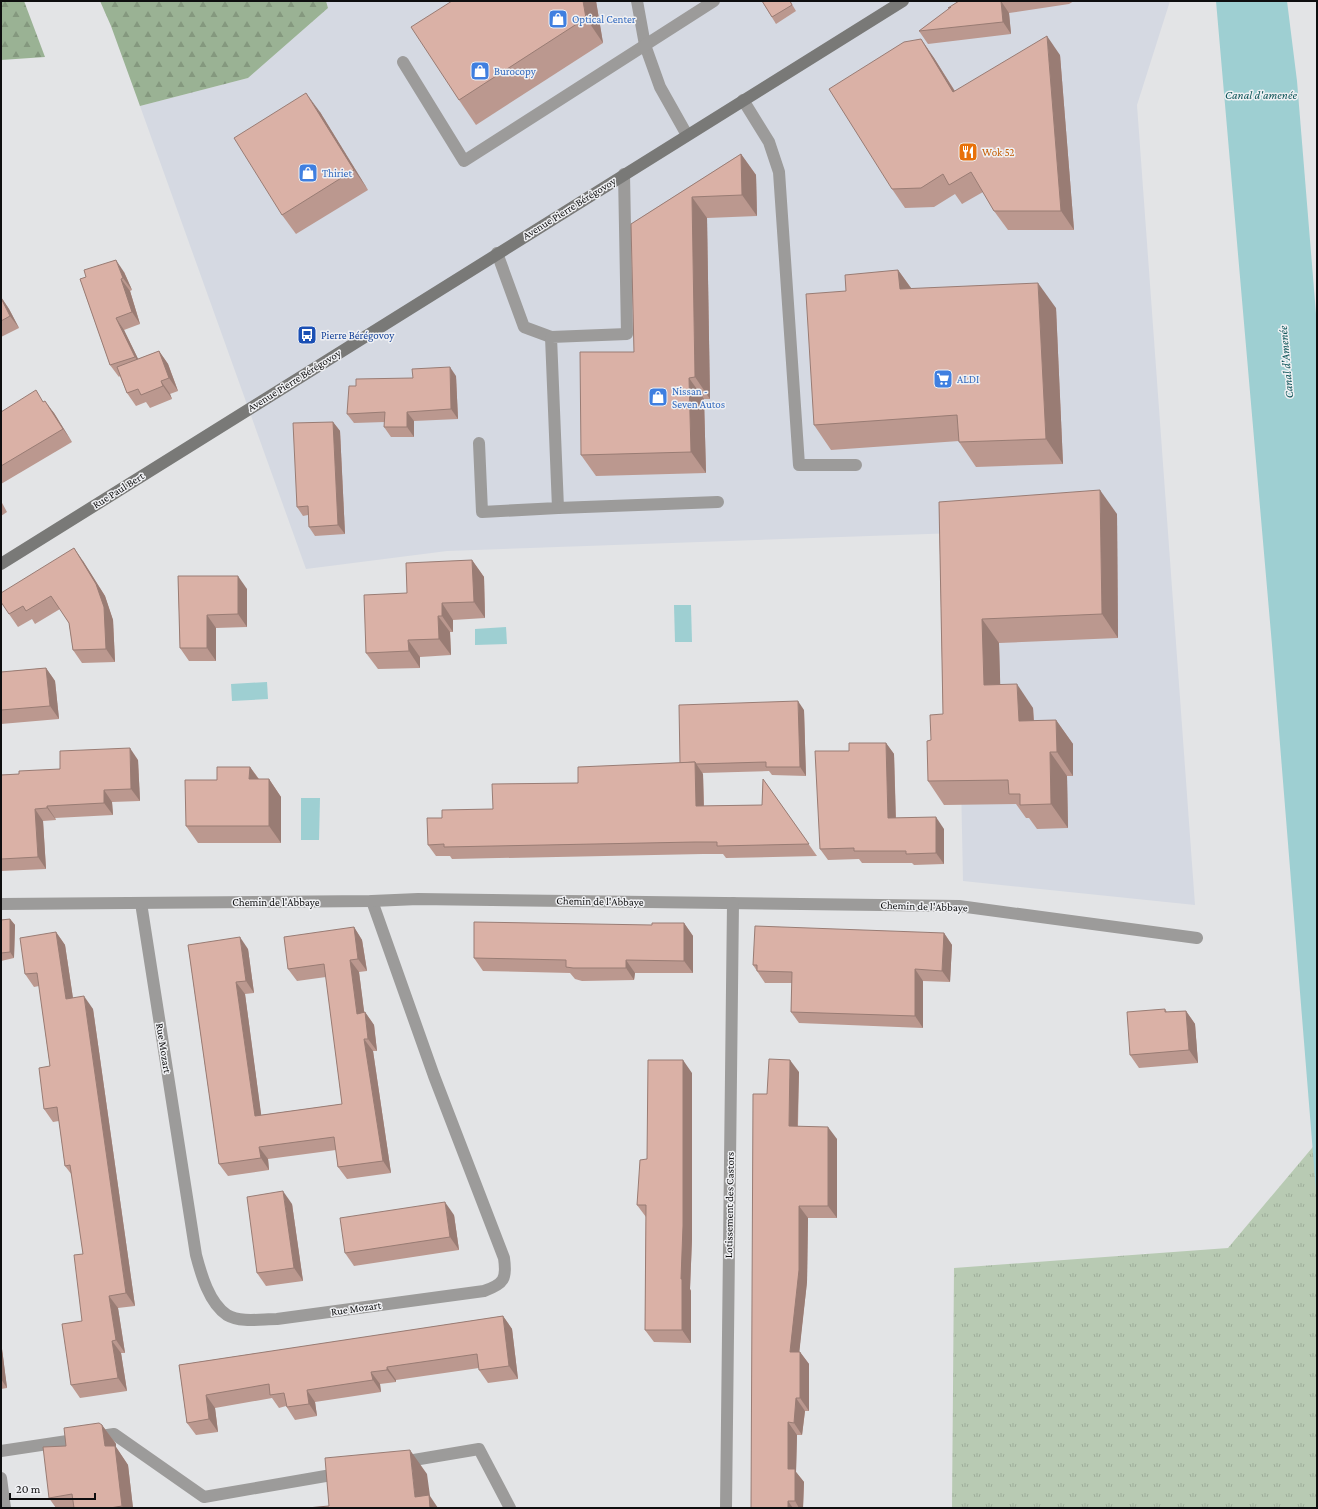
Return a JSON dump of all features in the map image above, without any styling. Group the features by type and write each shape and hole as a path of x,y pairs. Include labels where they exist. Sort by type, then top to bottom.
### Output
{"main road":[{"name":"Avenue Pierre Bérégovoy","path":"236,417 903,1"},
{"name":"Rue Paul Bert","path":"1,564 236,417"}],"street":[{"path":"637,1 645,45 660,88 687,135"},
{"path":"403,62 464,161 714,1"},
{"path":"743,100 769,142 779,172 799,465 856,465"},
{"path":"497,253 524,327 551,337 627,334 624,174"},
{"path":"551,337 558,508"},
{"path":"479,443 482,512 718,502"},
{"name":"Chemin de l'Abbaye","path":"1,904 372,901 418,899 959,906 1197,938"},
{"name":"Rue Mozart","path":"141,903 196,1255 203,1281 214,1301 227,1315 247,1320 276,1319 484,1291 503,1281 506,1271 504,1258 434,1076 372,901"},
{"name":"Lotissement des Castors","path":"726,1508 733,903"},
{"path":"1,1451 114,1434 204,1497 353,1471"},
{"path":"392,1464 479,1449 510,1508"},
{"path":"1,1478 5,1508"}],"shaded area":[{"path":"326,1 1170,1 1137,105 1195,905 963,881 956,533 447,551 306,569 140,106 248,78 328,8"}],"green space":[{"path":"1,1 24,1 45,57 1,60"},
{"path":"100,1 326,1 328,8 248,78 140,106 111,26"},
{"path":"1317,1142 1317,1508 952,1508 954,1268 1228,1248"}],"water":[{"name":"Canal d'amenée","path":"1216,1 1287,1 1297,81 1317,326 1317,1203 1272,645"},
{"path":"674,605 691,605 692,642 675,642"},
{"path":"506,627 507,644 475,645 475,629"},
{"path":"267,682 268,699 232,701 231,684"},
{"path":"301,798 320,798 319,840 301,840"}],"building":[{"path":"452,1 583,1 586,18 459,100 411,27"},
{"path":"762,1 790,1 792,5 772,17"},
{"path":"959,1 1001,1 1003,22 919,31 951,7 948,8"},
{"name":"Wok 52","path":"1047,36 1061,211 994,211 971,172 949,185 943,174 921,188 892,189 829,89 904,42 921,39 953,92"},
{"name":"Thiriet","path":"306,93 354,170 282,215 234,138"},
{"path":"741,154 742,195 692,197 695,377 689,378 691,452 581,455 580,352 634,352 631,224"},
{"path":"116,260 123,278 121,279 132,312 116,318 135,357 110,365 80,279 86,277 84,270"},
{"name":"ALDI","path":"898,270 900,289 1038,283 1046,439 959,442 957,415 814,425 806,294 846,291 845,275"},
{"path":"1,298 10,316 1,321"},
{"path":"159,351 169,378 161,381 163,386 141,395 138,389 127,393 117,367"},
{"path":"450,367 451,409 407,412 407,427 384,427 385,412 347,414 349,386 356,386 356,379 413,378 412,369"},
{"path":"36,390 63,429 1,466 1,412"},
{"path":"333,422 338,525 309,527 308,506 297,507 293,423"},
{"path":"1100,490 1102,614 982,619 984,685 1017,684 1019,721 1056,720 1057,752 1050,752 1051,804 1020,805 1020,794 1009,794 1008,780 928,781 927,741 931,740 930,715 943,714 939,502"},
{"path":"74,548 96,584 104,607 106,649 73,650 69,623 51,596 26,611 23,606 9,614 1,602 1,593"},
{"path":"472,560 474,602 442,603 442,616 438,616 439,639 408,640 409,651 366,653 364,595 407,593 406,563"},
{"path":"178,576 238,576 238,614 207,615 207,648 180,648"},
{"path":"46,668 50,706 1,710 1,672"},
{"path":"798,701 800,767 766,767 766,762 680,763 679,705"},
{"path":"849,743 886,743 888,818 936,817 936,853 906,854 906,851 854,851 854,848 820,849 815,751 849,751"},
{"path":"130,748 131,789 104,790 104,803 47,806 47,808 35,809 38,857 1,859 1,775 19,774 19,771 60,769 60,751"},
{"path":"695,762 696,806 762,805 763,779 809,844 717,846 717,842 695,842 444,847 444,844 428,845 427,818 442,818 442,810 493,809 492,784 578,783 578,767"},
{"path":"217,767 250,767 249,779 269,779 269,826 186,826 185,780 217,780"},
{"path":"10,919 10,952 1,953 1,920"},
{"path":"474,922 652,925 652,923 684,923 684,961 626,960 626,968 573,968 566,967 566,960 474,958"},
{"path":"755,926 944,933 942,971 915,969 915,1016 791,1012 792,972 757,971 757,965 753,965"},
{"path":"354,927 358,959 350,960 357,1014 365,1012 368,1039 364,1039 383,1161 338,1167 334,1137 259,1147 261,1158 219,1164 188,945 240,937 246,981 236,982 255,1116 342,1104 324,964 288,969 284,937"},
{"path":"56,932 66,999 84,996 126,1293 109,1296 116,1340 112,1341 118,1378 71,1385 62,1324 82,1321 74,1255 83,1254 70,1165 65,1166 57,1107 44,1109 39,1068 50,1066 37,973 25,974 20,938"},
{"path":"1165,1009 1165,1012 1186,1011 1189,1050 1130,1055 1127,1012"},
{"path":"769,1059 790,1060 789,1126 828,1127 828,1206 799,1206 799,1270 790,1352 800,1352 800,1398 796,1398 794,1423 788,1422 788,1469 795,1469 795,1501 788,1501 788,1508 751,1508 753,1094 767,1094"},
{"path":"648,1060 683,1060 682,1330 645,1330 646,1205 637,1205 640,1160 647,1159"},
{"path":"283,1191 294,1268 257,1273 247,1197"},
{"path":"445,1202 450,1237 345,1253 340,1218"},
{"path":"503,1316 509,1366 479,1370 477,1354 387,1367 387,1370 371,1372 373,1380 307,1390 309,1404 287,1407 284,1393 270,1395 269,1384 206,1395 209,1419 187,1423 179,1365"},
{"path":"99,1423 102,1425 105,1446 115,1446 122,1506 110,1508 74,1508 72,1494 49,1498 43,1447 66,1446 64,1428"},
{"path":"410,1450 415,1497 429,1495 430,1508 307,1508 329,1506 325,1458"}],"place":[{"name":"Optical Center","path":"558,19"},
{"name":"Burocopy","path":"480,71"},
{"name":"Wok 52","path":"968,152"},
{"name":"Thiriet","path":"308,173"},
{"name":"Pierre Bérégovoy","path":"307,335"},
{"name":"ALDI","path":"943,379"},
{"name":"Nissan - Seven Autos","path":"658,397"}],"water label":[{"name":"Canal d'Amenée","path":"1286,362"}]}
